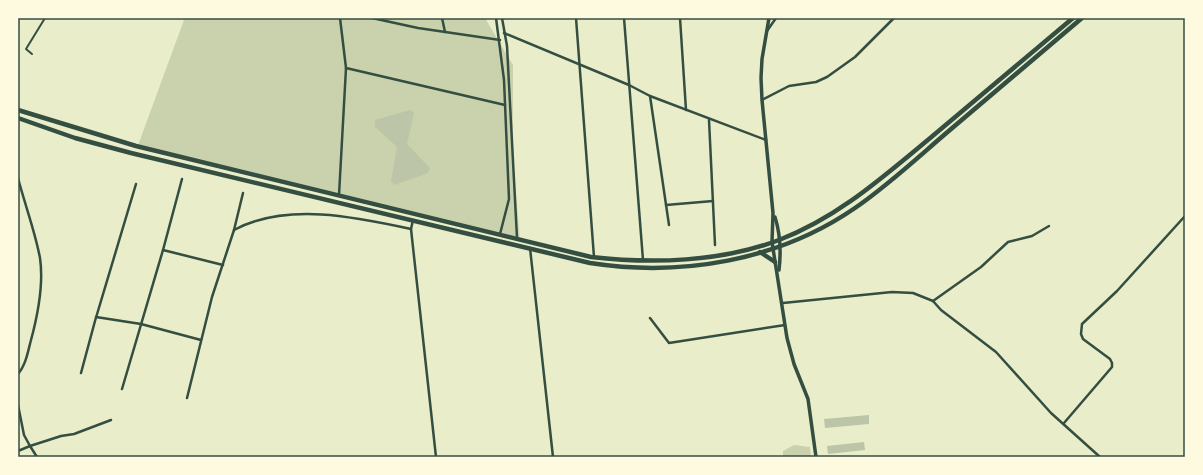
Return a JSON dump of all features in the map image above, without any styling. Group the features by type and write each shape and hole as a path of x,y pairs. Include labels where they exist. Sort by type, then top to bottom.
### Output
{"main road":[{"path":"18,110 136,146 594,257 643,261 690,260 730,253 772,242 823,219 872,186 1072,18"},
{"path":"18,118 75,138 132,153 590,263 636,268 689,268 729,260 779,246 824,227 855,208 888,183 1082,18"},
{"path":"1022,61 1026,65"},
{"path":"760,252 775,262"}],"street":[{"path":"32,54 26,49 45,18"},
{"path":"339,194 346,68 340,18"},
{"path":"372,18 445,32 500,40"},
{"path":"442,18 445,32"},
{"path":"496,18 500,40 505,105 509,199 500,234"},
{"path":"502,18 517,239"},
{"path":"576,18 594,257"},
{"path":"624,18 643,261"},
{"path":"680,18 686,110"},
{"path":"769,18 762,59 762,100 773,213 772,242 783,303 785,325 794,364 808,399 816,457"},
{"path":"766,33 776,18"},
{"path":"762,100 789,86 816,82 827,76 855,57 894,18"},
{"path":"504,33 629,85 650,96 708,120 766,140"},
{"path":"346,68 505,105"},
{"path":"650,96 669,225"},
{"path":"708,120 715,245"},
{"path":"18,178 40,258 41,285 39,305 33,333 25,361 18,374"},
{"path":"122,389 163,250 182,179"},
{"path":"81,373 96,317 136,184"},
{"path":"187,398 212,297 234,230 243,193"},
{"path":"666,205 713,200"},
{"path":"234,230 246,224 274,215 294,213 344,217 411,229"},
{"path":"773,213 777,226 779,246 778,273"},
{"path":"1064,423 1112,367 1110,359 1083,339 1081,334 1082,324 1116,291 1185,216"},
{"path":"413,220 411,229 436,457"},
{"path":"933,302 959,285 1008,242 1032,236 1050,226"},
{"path":"530,248 553,457"},
{"path":"163,250 223,265"},
{"path":"783,303 892,292 913,294 933,302 941,310 996,352 1052,413 1100,457"},
{"path":"96,317 141,324 201,340"},
{"path":"650,318 666,341 673,343 785,325"},
{"path":"18,405 23,432 37,457"},
{"path":"18,451 61,436 74,434 111,420"}],"green space":[{"path":"181,18 485,18 513,65 513,156 520,241 137,148 184,20"},
{"path":"794,445 810,447 811,457 783,457 783,451"}],"building":[{"path":"410,110 414,113 407,144 430,168 428,173 394,185 391,181 397,147 375,127 375,120"},
{"path":"869,415 869,424 825,428 824,419"},
{"path":"864,442 865,450 828,454 827,446"}]}
